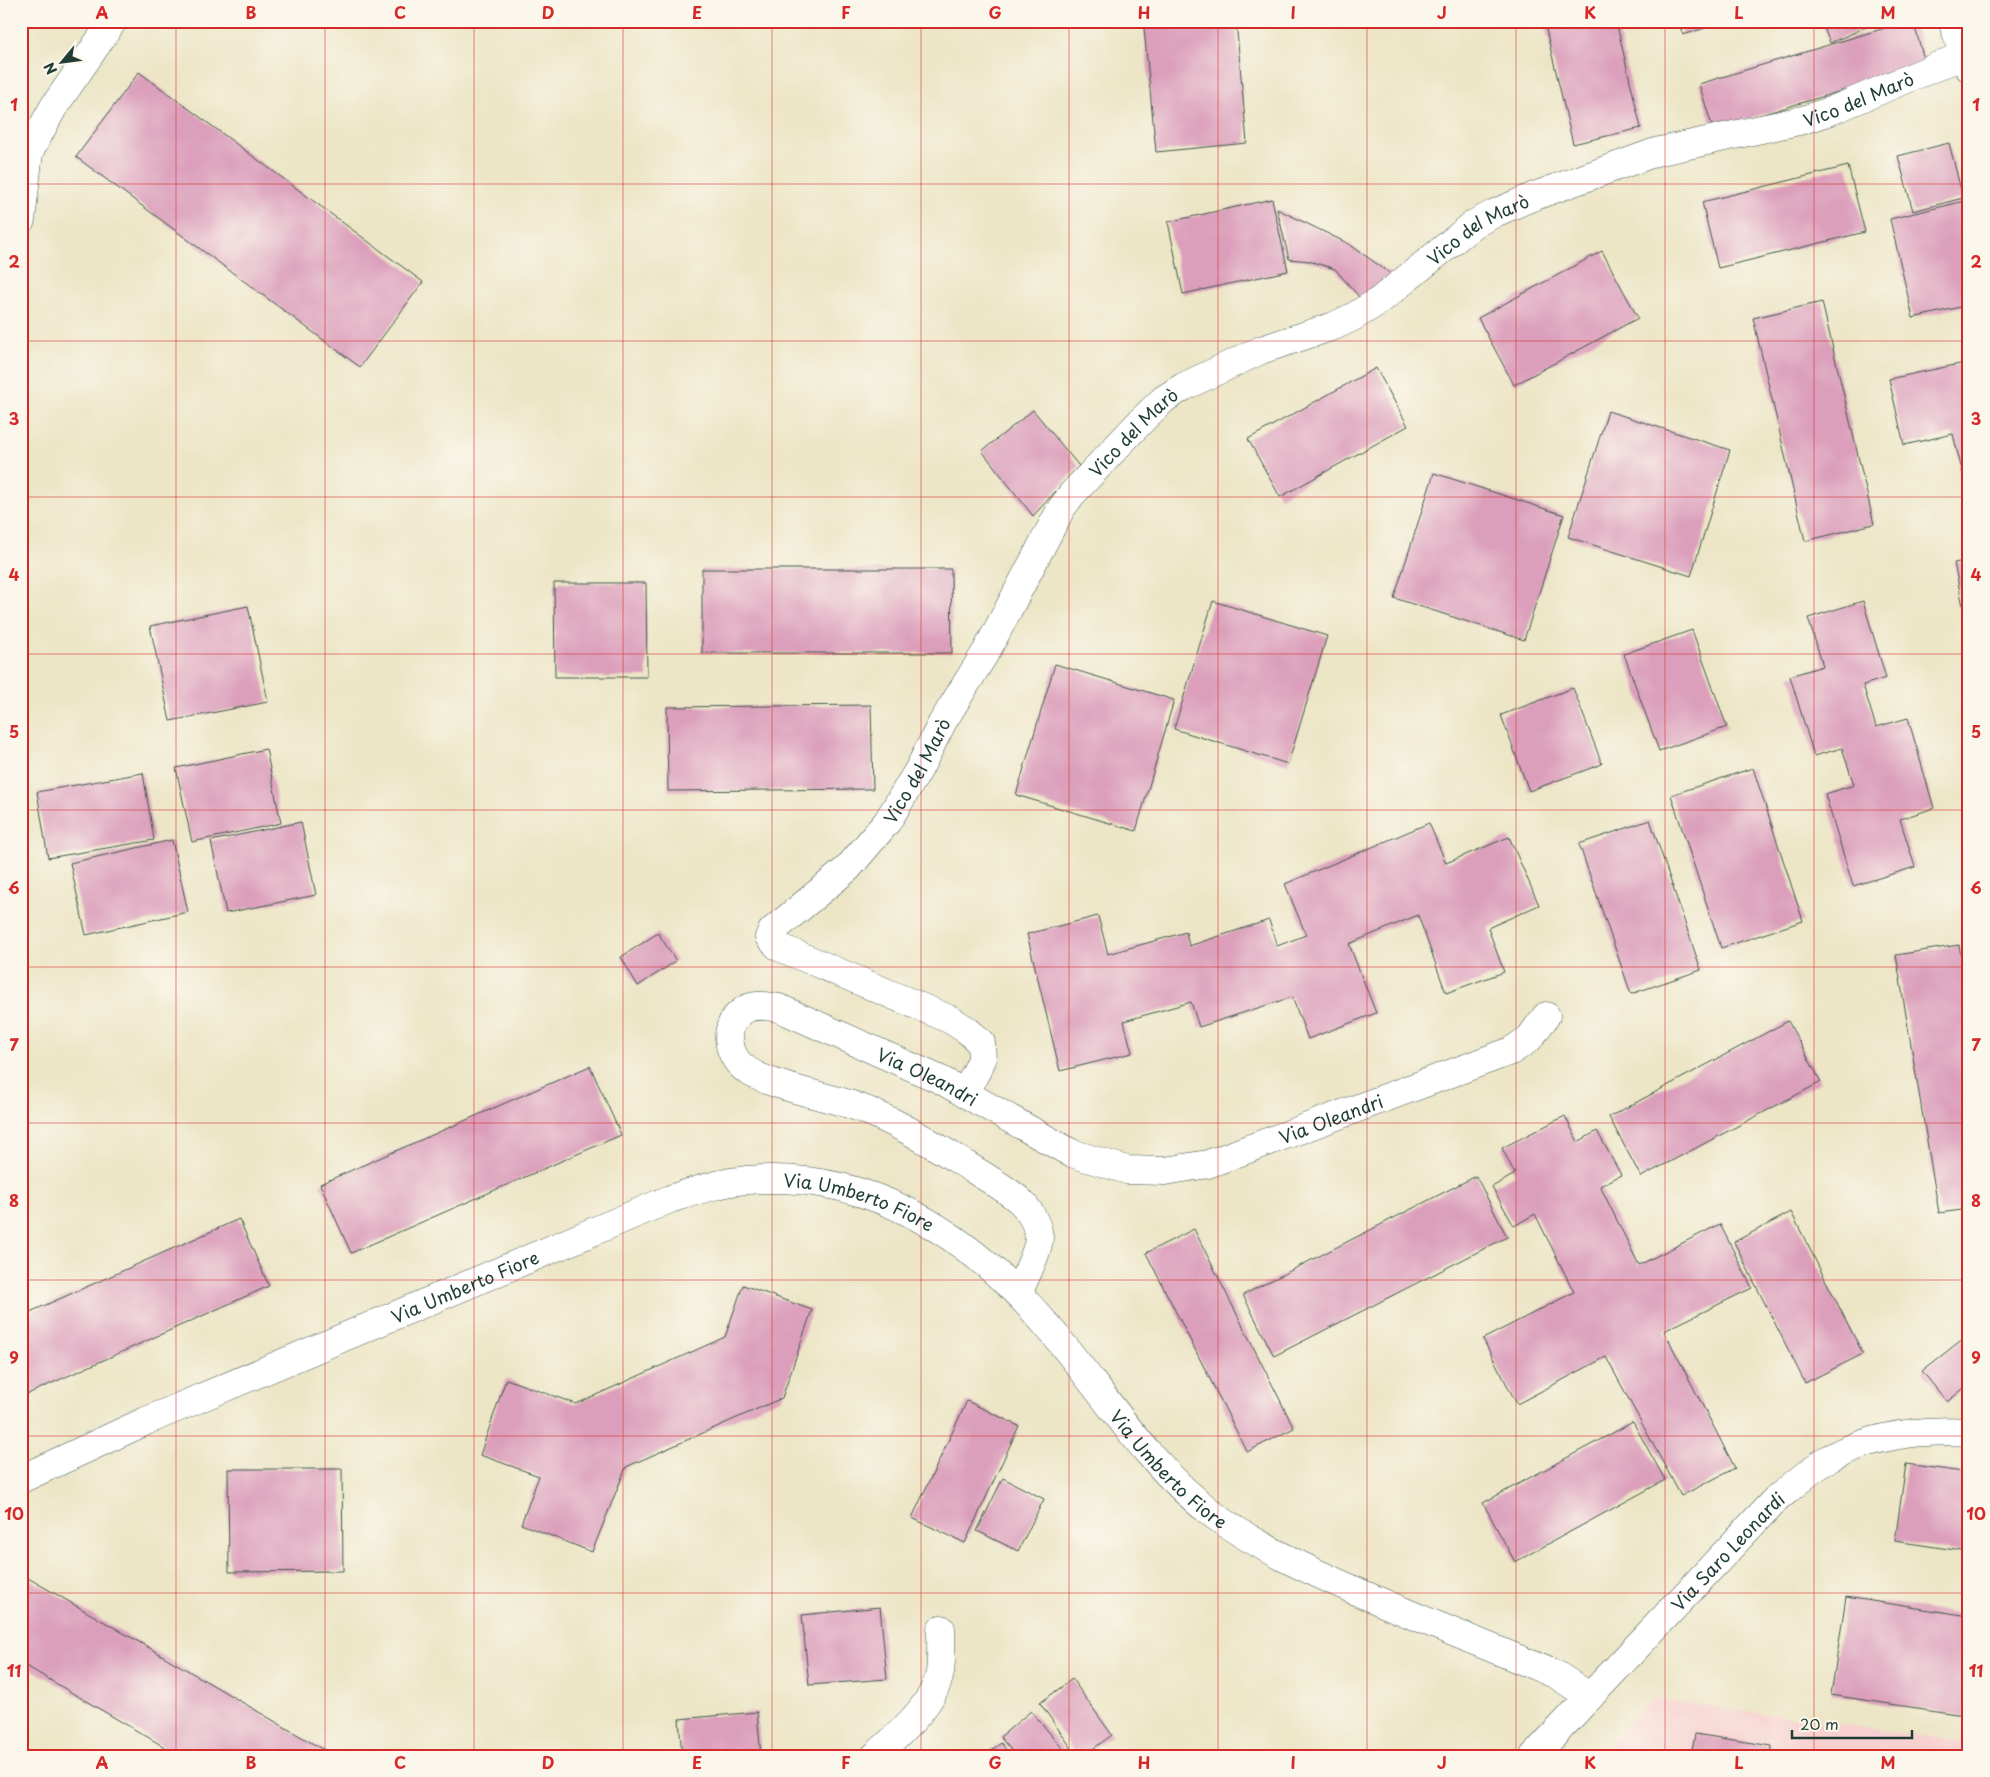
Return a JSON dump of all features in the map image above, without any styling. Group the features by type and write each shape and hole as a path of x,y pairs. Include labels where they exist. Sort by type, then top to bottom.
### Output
{"street":[{"path":"21,220 29,152 53,108 113,21"},
{"path":"1952,21 1966,62"},
{"name":"Vico del Marò","path":"966,1094 982,1060 981,1042 967,1030 949,1019 780,947 769,937 772,931 848,868 887,822 919,769 942,723 987,650 1061,509 1072,494 1144,418 1164,399 1261,350 1334,326 1353,317 1386,295 1474,224 1495,212 1532,196 1656,152 1802,120 1966,62"},
{"name":"Via Oleandri","path":"1018,1294 1034,1256 1039,1237 1032,1217 1020,1201 940,1150 892,1123 854,1106 761,1078 746,1070 734,1056 728,1038 731,1023 743,1010 759,1005 779,1008 941,1080 1071,1153 1127,1170 1165,1172 1208,1164 1511,1050 1528,1039 1546,1016"},
{"name":"Via Umberto Fiore","path":"21,1479 146,1421 670,1199 704,1188 745,1180 784,1179 826,1184 866,1193 903,1208 967,1247 997,1272 1043,1321 1137,1442 1164,1471 1215,1516 1306,1570 1557,1675 1590,1697"},
{"name":"Via Saro Leonardi","path":"1534,1756 1772,1503 1800,1479 1829,1459 1854,1447 1885,1438 1912,1432 1969,1432"},
{"path":"875,1756 903,1730 931,1697 940,1673 941,1629"}],"shaded area":[{"path":"1653,1698 1969,1743 1969,1756 1598,1756"}],"building":[{"path":"1236,21 1247,143 1156,152 1144,28"},
{"path":"1544,21 1616,21 1641,128 1573,144"},
{"path":"1678,21 1724,21 1724,22 1683,35"},
{"path":"1821,21 1880,21 1830,43"},
{"path":"1913,21 1926,66 1713,129 1699,84"},
{"path":"139,72 423,282 360,367 76,157"},
{"path":"1949,143 1963,198 1913,211 1898,156"},
{"path":"1848,166 1865,232 1718,268 1702,202"},
{"path":"1272,199 1288,271 1183,294 1168,222"},
{"path":"1969,200 1969,305 1913,318 1890,219"},
{"path":"1277,209 1349,244 1391,274 1360,298 1335,269 1309,261 1289,259"},
{"path":"1602,251 1638,318 1514,385 1478,318"},
{"path":"1822,302 1874,524 1805,541 1753,318"},
{"path":"1969,362 1968,495 1953,434 1904,445 1889,379"},
{"path":"1376,368 1408,426 1280,497 1248,439"},
{"path":"1033,410 1079,466 1033,516 982,451"},
{"path":"1608,411 1730,450 1691,576 1568,537"},
{"path":"1434,473 1564,515 1524,640 1394,598"},
{"path":"1969,560 1969,630 1968,630 1954,563"},
{"path":"702,569 951,569 952,653 702,653"},
{"path":"554,583 646,583 647,677 555,677"},
{"path":"1213,601 1327,636 1288,764 1174,729"},
{"path":"1863,601 1886,678 1863,685 1876,727 1908,718 1934,808 1900,819 1915,867 1853,886 1825,794 1854,785 1842,748 1814,756 1790,676 1823,666 1808,618"},
{"path":"248,606 268,702 170,721 150,626"},
{"path":"1692,630 1727,727 1659,751 1624,654"},
{"path":"1055,664 1174,700 1136,831 1016,795"},
{"path":"1573,688 1602,764 1529,791 1501,715"},
{"path":"871,705 873,789 668,791 667,707"},
{"path":"266,749 281,823 192,842 176,768"},
{"path":"1753,768 1803,921 1721,948 1671,795"},
{"path":"143,773 154,840 48,858 37,792"},
{"path":"1650,820 1701,970 1631,994 1579,844"},
{"path":"301,822 316,895 226,913 211,841"},
{"path":"1429,823 1446,863 1509,837 1539,905 1488,928 1504,972 1446,993 1418,915 1349,944 1376,1013 1308,1039 1292,997 1199,1027 1191,1002 1124,1021 1132,1053 1060,1071 1027,934 1098,916 1108,954 1186,932 1189,946 1269,920 1277,946 1306,935 1285,884"},
{"path":"172,840 188,912 86,935 70,863"},
{"path":"658,933 676,961 638,986 621,957"},
{"path":"1959,945 1969,1003 1969,1209 1939,1213 1896,955"},
{"path":"1788,1021 1821,1082 1641,1177 1609,1117"},
{"path":"590,1066 621,1135 351,1253 320,1184"},
{"path":"1565,1116 1578,1142 1597,1131 1621,1175 1600,1186 1639,1265 1720,1224 1752,1288 1664,1331 1735,1468 1681,1496 1606,1357 1517,1404 1483,1339 1574,1292 1535,1214 1514,1226 1492,1187 1515,1174 1502,1148"},
{"path":"1476,1176 1507,1237 1274,1356 1243,1295"},
{"path":"1791,1212 1863,1354 1805,1383 1734,1242"},
{"path":"239,1219 269,1286 21,1397 21,1316"},
{"path":"1194,1229 1294,1428 1247,1452 1146,1253"},
{"path":"743,1285 812,1310 782,1398 626,1467 592,1552 521,1524 539,1476 480,1455 506,1379 576,1404 725,1337"},
{"path":"1969,1334 1969,1384 1947,1402 1922,1371"},
{"path":"967,1401 1019,1426 965,1543 912,1518"},
{"path":"1633,1422 1665,1480 1515,1562 1483,1503"},
{"path":"1906,1464 1969,1473 1969,1552 1895,1541"},
{"path":"228,1469 342,1469 343,1571 229,1572"},
{"path":"1003,1478 1044,1499 1018,1551 977,1531"},
{"path":"28,1578 334,1756 180,1756 21,1663 21,1590"},
{"path":"1846,1597 1969,1616 1969,1716 1831,1695"},
{"path":"880,1607 887,1679 809,1685 802,1615"},
{"path":"1072,1679 1112,1735 1083,1756 1077,1756 1040,1703"},
{"path":"1031,1711 1069,1756 1016,1756 1000,1737"},
{"path":"757,1712 761,1756 682,1756 679,1719"},
{"path":"1695,1734 1772,1746 1771,1756 1691,1756"},
{"path":"1001,1743 1011,1756 984,1756"}]}
